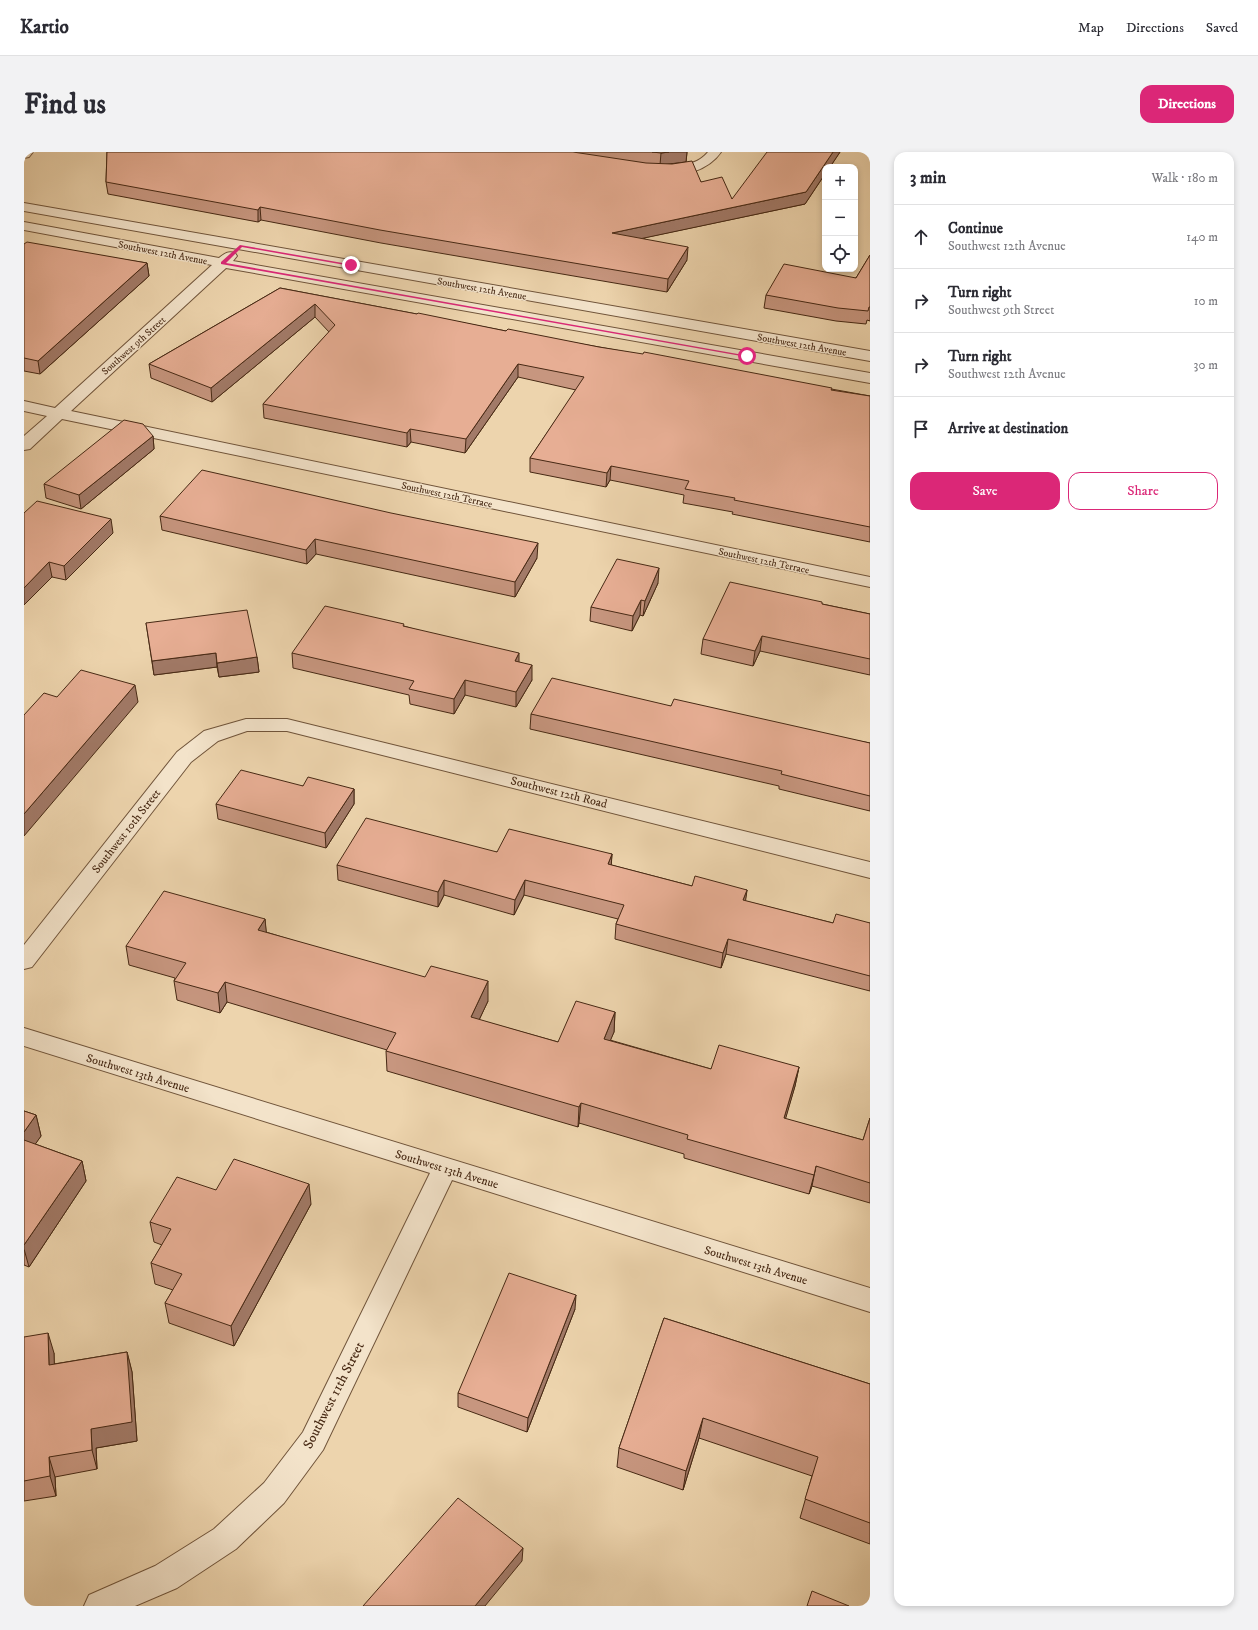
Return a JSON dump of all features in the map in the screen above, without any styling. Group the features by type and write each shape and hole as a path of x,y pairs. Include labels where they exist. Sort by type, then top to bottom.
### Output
{"street":[{"path":"651,170 671,171 691,168 710,159 715,152"},
{"name":"Southwest 12th Avenue","path":"24,207 870,356"},
{"name":"Southwest 12th Avenue","path":"24,226 223,263 870,378"},
{"name":"Southwest 9th Street","path":"24,445 241,246"},
{"name":"Southwest 12th Terrace","path":"24,406 870,582"},
{"name":"Southwest 12th Road","path":"246,725 288,725 870,870"},
{"name":"Southwest 10th Street","path":"24,961 184,758 210,736 246,725"},
{"name":"Southwest 13th Avenue","path":"24,1037 870,1300"},
{"name":"Southwest 11th Street","path":"100,1606 166,1577 225,1539 274,1493 312,1441 445,1168"}],"building":[{"path":"107,152 573,152 646,163 672,164 692,161 701,182 722,177 732,199 767,152 833,152 825,164 822,164 822,168 806,192 612,233 688,247 668,279 380,230 260,207 258,210 106,182"},
{"path":"27,242 147,263 38,361 24,358 24,244"},
{"path":"870,255 870,307 868,311 838,308 766,295 784,264 856,278"},
{"path":"280,288 418,313 506,331 508,329 599,347 643,354 644,352 832,388 831,390 870,396 870,527 734,500 735,498 685,489 689,481 611,466 607,473 530,458 584,377 518,364 466,439 410,429 407,433 263,404 335,325 315,304 211,388 149,364"},
{"path":"124,420 143,424 153,436 79,495 44,484"},
{"path":"202,470 391,513 538,543 515,582 315,539 306,550 160,516"},
{"path":"37,501 111,519 64,566 49,562 24,588 24,513"},
{"path":"617,559 659,568 645,601 641,600 633,616 591,607"},
{"path":"730,582 870,614 870,659 762,636 755,651 703,639"},
{"path":"325,606 519,653 515,661 532,665 516,692 465,680 454,699 409,689 414,681 292,653"},
{"path":"247,610 257,657 217,663 216,653 152,661 146,623"},
{"path":"81,670 135,685 24,814 24,715 44,693 57,697"},
{"path":"552,678 671,706 674,699 870,743 870,796 781,774 782,771 531,714"},
{"path":"241,770 303,786 308,777 354,789 325,833 216,804"},
{"path":"366,818 497,852 509,829 612,854 608,864 692,886 695,876 747,890 743,900 833,923 836,914 870,923 870,976 728,939 723,953 616,924 624,905 525,880 515,900 444,880 438,892 337,865"},
{"path":"164,891 265,919 258,930 425,977 431,966 488,981 471,1017 558,1042 576,1001 615,1012 604,1039 711,1069 719,1045 799,1067 784,1118 863,1140 870,1118 870,1183 816,1166 814,1175 687,1139 688,1135 581,1103 579,1107 386,1051 396,1033 225,982 218,993 174,981 186,963 126,946"},
{"path":"24,1111 36,1115 24,1132"},
{"path":"24,1140 82,1161 24,1245"},
{"path":"234,1159 309,1184 231,1326 165,1303 182,1274 151,1263 171,1229 150,1222 177,1177 216,1190"},
{"path":"509,1273 576,1295 528,1418 458,1393"},
{"path":"664,1318 870,1384 870,1523 805,1499 818,1457 703,1418 686,1471 619,1448"},
{"path":"48,1333 49,1365 127,1352 132,1422 91,1429 92,1450 49,1457 50,1476 24,1481 24,1337"},
{"path":"458,1498 523,1548 475,1606 363,1606"},
{"path":"812,1591 849,1606 807,1606"}],"route":[{"path":"351,265 241,246 223,263 747,356"}]}
